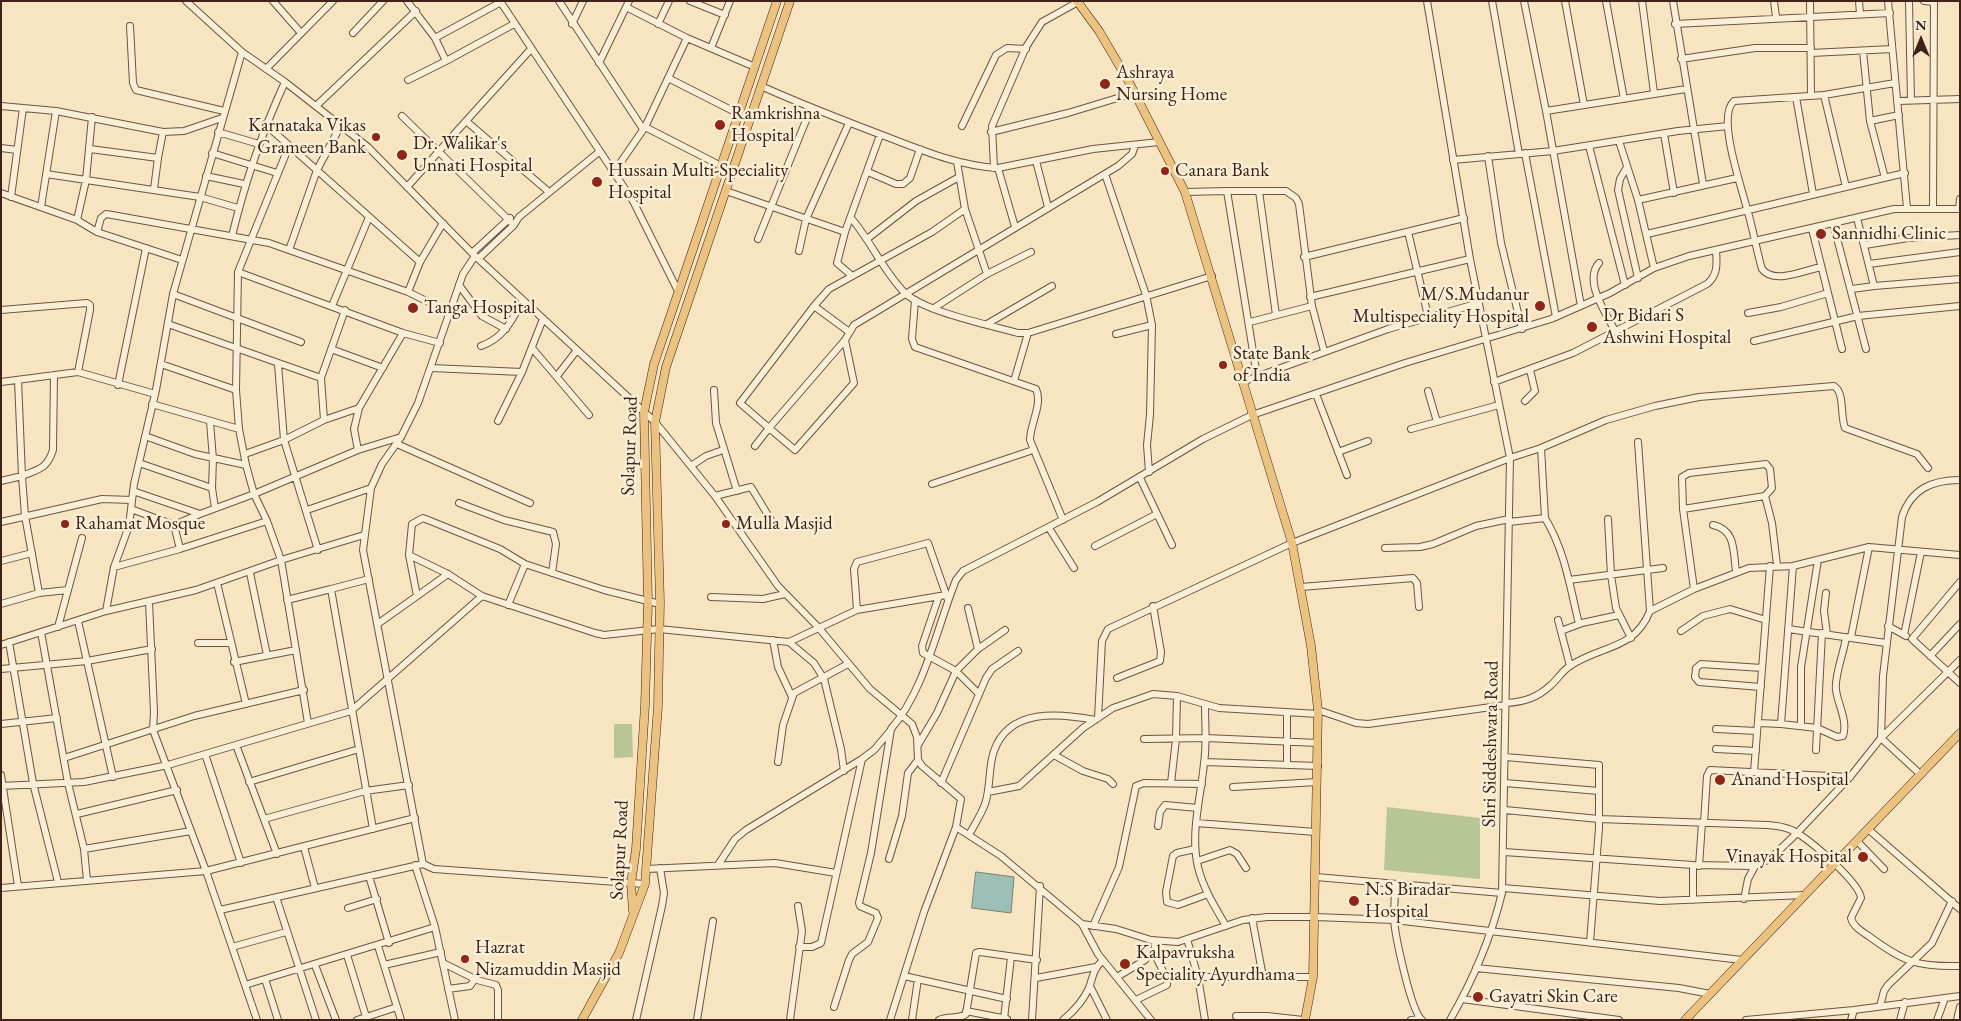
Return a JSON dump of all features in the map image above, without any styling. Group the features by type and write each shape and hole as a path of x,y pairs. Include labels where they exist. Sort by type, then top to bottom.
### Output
{"main road":[{"name":"Solapur Road","path":"633,913 631,883 636,849 645,705 648,602 644,412 654,364 777,1"},
{"name":"Solapur Road","path":"582,1020 619,952 645,884 658,706 660,604 655,422 666,367 790,1"},
{"path":"1078,2 1099,31 1134,93 1185,192 1292,543 1302,587 1318,712 1313,977 1304,1020"},
{"path":"1685,1020 1857,841 1919,773 1960,733"}],"street":[{"path":"186,1 242,52 285,82 368,147 475,256 655,422 714,496 785,594 818,627 870,689 902,718 912,724 916,731 918,760 908,773 902,816 889,859"},
{"path":"273,1 301,33"},
{"path":"266,68 332,1"},
{"path":"353,33 383,1"},
{"path":"407,1 435,38 446,62"},
{"path":"559,1 572,24 644,128 731,171"},
{"path":"572,24 582,1"},
{"path":"658,24 669,1"},
{"path":"690,1 724,15"},
{"path":"711,48 730,1"},
{"name":"Shri Siddeshwara Road","path":"1427,1 1470,259 1510,458 1502,891 1492,933 1462,999 1450,1020"},
{"path":"1492,1 1556,317"},
{"path":"1524,1 1554,151 1581,306"},
{"path":"1565,1 1584,105"},
{"path":"1606,1 1624,99"},
{"path":"1642,1 1654,94"},
{"path":"1672,1 1704,184"},
{"path":"1774,1 1776,17"},
{"path":"1810,1 1811,96"},
{"path":"1858,1 1860,14"},
{"path":"1888,1 1895,83 1900,115 1907,208"},
{"path":"1909,1 1911,100"},
{"path":"1924,1 1934,2 1933,208"},
{"path":"435,38 501,2 633,201 678,290"},
{"path":"1015,227 996,168 991,132 1026,49 1042,22 1078,2"},
{"path":"599,63 627,4 658,24 755,67"},
{"path":"316,106 416,11"},
{"path":"1675,24 1776,17 1890,13"},
{"path":"408,80 446,62 514,24"},
{"path":"130,26 133,84 136,90 224,111"},
{"path":"614,172 644,128 687,38"},
{"path":"962,126 996,55 1007,48 1026,49"},
{"path":"1681,58 1755,48 1863,51 1892,49"},
{"path":"407,187 531,49"},
{"path":"1863,51 1870,121 1885,178"},
{"path":"106,611 114,567 129,526 133,491 155,394 173,294 242,52"},
{"path":"668,78 739,114"},
{"path":"232,236 244,184 265,124 285,82"},
{"path":"1821,267 1771,276 1762,268 1754,242 1748,210 1737,178 1728,126 1728,108 1734,101 1824,95 1895,83"},
{"path":"761,86 810,108 957,162 996,168 1093,149 1159,142"},
{"path":"1546,111 1686,89"},
{"path":"991,132 1068,113 1134,93"},
{"path":"1824,95 1846,186"},
{"path":"1796,97 1813,194"},
{"path":"1898,100 1960,99"},
{"path":"1,106 56,111 163,132 184,131 222,118"},
{"path":"11,197 23,108"},
{"path":"758,239 810,108"},
{"path":"41,207 56,111"},
{"path":"1870,121 1900,115"},
{"path":"402,116 514,225"},
{"path":"77,220 86,180 92,117"},
{"path":"466,121 549,192"},
{"path":"799,251 806,219 849,123"},
{"path":"265,124 420,262"},
{"path":"289,250 317,170 341,126"},
{"path":"1453,160 1554,151 1728,126"},
{"path":"154,189 163,132"},
{"path":"218,132 258,144"},
{"path":"1664,134 1674,193"},
{"path":"851,275 838,263 845,232 880,135"},
{"path":"1619,141 1638,200 1654,268"},
{"path":"289,146 238,272 239,320 236,390 239,429 246,465 254,494 267,521 281,560 308,723"},
{"path":"755,446 845,340 848,332 861,320 1105,174 1132,154 1135,146"},
{"path":"1589,146 1625,285"},
{"path":"1,148 17,150"},
{"path":"90,149 158,158"},
{"path":"868,172 896,184 903,184 910,178 920,149"},
{"path":"475,256 514,225 519,217 599,152"},
{"path":"212,153 277,173"},
{"path":"1488,156 1501,243 1522,329"},
{"path":"1036,161 1048,207"},
{"path":"957,162 964,209 987,274"},
{"path":"1628,167 1620,179 1618,190 1638,278"},
{"path":"1647,234 1905,173"},
{"path":"46,174 200,197 238,208"},
{"path":"1105,174 1146,295 1152,325 1150,415 1147,445 1149,472"},
{"path":"206,176 244,184"},
{"path":"867,239 916,201 959,177"},
{"path":"1638,200 1737,178"},
{"path":"726,191 845,232"},
{"path":"1227,191 1258,376"},
{"path":"1259,191 1276,315"},
{"path":"1185,192 1286,191 1296,198 1310,297 1324,351"},
{"path":"1,193 77,220 97,232 182,260"},
{"path":"978,693 956,671 929,658 923,653 922,646 944,597 963,571 1049,528 1140,478 1203,439 1252,415 1405,363 1522,329 1556,317 1625,285 1654,268 1690,256 1907,208 1960,209 1960,199"},
{"path":"845,340 854,383 795,450 740,404 829,289 851,275 881,261 932,232 964,209"},
{"path":"97,232 101,218 106,214 250,239 289,250 408,292 451,313"},
{"path":"332,306 369,217"},
{"path":"423,864 379,623 369,579 364,550 364,535 371,488 382,464 399,440 418,403 460,285 475,256 508,218 519,217"},
{"path":"850,218 906,294 934,308 1018,333 1028,333 1212,276"},
{"path":"1304,257 1464,218"},
{"path":"1857,218 1874,286"},
{"path":"408,292 420,262 443,223"},
{"path":"1833,223 1852,289 1866,349"},
{"path":"1812,229 1842,349"},
{"path":"1408,232 1428,316"},
{"path":"1865,245 1908,238 1960,235"},
{"path":"118,385 146,248"},
{"path":"1494,382 1573,353 1707,284 1713,279 1716,272 1716,250"},
{"path":"934,308 987,274 1031,252"},
{"path":"1869,264 1960,252"},
{"path":"1310,297 1470,259"},
{"path":"1599,264 1594,269 1593,277 1599,298 1614,332"},
{"path":"238,272 403,333 440,343"},
{"path":"1852,289 1960,279"},
{"path":"460,285 482,316 506,329"},
{"path":"987,324 1052,286"},
{"path":"1748,313 1781,307 1828,293"},
{"path":"173,294 301,342"},
{"path":"481,346 496,340 506,329 523,300"},
{"path":"915,300 912,339 915,347 1032,386 1038,393 1030,432 1033,450 1063,520"},
{"path":"1,310 87,303 90,305 78,372"},
{"path":"1242,382 1324,351 1428,316 1480,303"},
{"path":"814,306 848,332"},
{"path":"1250,322 1312,306"},
{"path":"1754,341 1858,316 1960,306"},
{"path":"324,420 321,378 345,310"},
{"path":"498,421 522,372 543,318"},
{"path":"168,324 321,378"},
{"path":"1116,334 1152,325"},
{"path":"358,450 354,429 358,408 403,333"},
{"path":"1014,380 1028,333"},
{"path":"532,348 589,415"},
{"path":"331,349 382,368"},
{"path":"557,376 577,350"},
{"path":"161,364 236,390"},
{"path":"278,364 284,440 318,550"},
{"path":"431,368 522,372"},
{"path":"1525,401 1535,391 1530,370"},
{"path":"1,382 78,372 118,385 155,394"},
{"path":"1,481 22,476 49,462 53,450 54,375"},
{"path":"18,380 25,516 39,593"},
{"path":"1096,719 1103,636 1108,629 1153,606 1292,543 1510,458 1541,448 1606,420 1655,406 1699,397 1834,386 1839,391 1845,428 1917,454 1928,468"},
{"path":"714,390 716,423 737,490"},
{"path":"1428,391 1436,422"},
{"path":"1316,394 1347,475"},
{"path":"152,404 239,429"},
{"path":"1411,429 1499,405"},
{"path":"245,454 284,440 324,420 358,408"},
{"path":"210,422 213,459 212,488 215,508"},
{"path":"145,436 213,459 246,465"},
{"path":"131,509 174,525 358,450 399,440 530,503"},
{"path":"1338,452 1368,441"},
{"path":"988,792 1020,786 1096,719 1139,698 1153,694 1177,696 1205,706 1242,711 1318,712 1356,723 1368,724 1528,701 1540,694 1570,666 1631,638 1645,624 1650,611 1638,442"},
{"path":"1541,448 1545,518 1558,543 1579,624"},
{"path":"691,466 706,456 723,450"},
{"path":"932,484 1033,450"},
{"path":"139,462 212,488"},
{"path":"1683,509 1765,496 1772,488 1770,469 1766,464 1689,472 1682,477 1680,482 1683,509 1694,589"},
{"path":"1140,478 1172,545"},
{"path":"1881,738 1886,643 1902,517 1910,500 1927,485 1960,480"},
{"path":"714,496 751,487 771,520"},
{"path":"307,510 371,488"},
{"path":"133,491 200,514"},
{"path":"1754,772 1766,620 1774,566 1772,523 1765,496"},
{"path":"1,522 102,499 132,500"},
{"path":"459,503 504,520 553,532 556,544 552,573"},
{"path":"1095,546 1157,514"},
{"path":"417,596 409,555 412,524 423,518 500,549 525,564 660,604"},
{"path":"1385,548 1420,547 1433,544 1476,526 1545,518"},
{"path":"1608,519 1611,575 1618,614 1631,638"},
{"path":"114,567 180,549 267,521"},
{"path":"174,525 180,549"},
{"path":"1713,525 1723,527 1730,534 1736,571"},
{"path":"1049,528 1074,568"},
{"path":"1,645 106,611 149,602 217,583 281,560 364,535"},
{"path":"58,627 82,538"},
{"path":"718,865 735,840 746,830 806,791 862,759 874,750 902,718 929,658 944,597 928,543 857,562 854,569 857,610"},
{"path":"1650,611 1736,571 1774,566 1793,566 1869,547 1960,555"},
{"path":"1758,723 1801,725 1818,728 1837,737 1843,734 1844,725 1835,681 1849,637 1869,547"},
{"path":"1904,635 1921,552"},
{"path":"1,561 32,554"},
{"path":"409,555 448,574 482,596 595,633 609,634 659,629 789,642 814,663 824,679 841,749 844,771"},
{"path":"1801,725 1801,667 1818,560"},
{"path":"508,605 525,564"},
{"path":"1781,724 1793,566"},
{"path":"1569,580 1663,568"},
{"path":"250,572 266,655"},
{"path":"379,623 448,574"},
{"path":"1302,587 1413,578 1417,583 1419,607"},
{"path":"287,600 369,579"},
{"path":"1912,639 1960,582"},
{"path":"217,583 234,662 246,704"},
{"path":"331,589 373,829"},
{"path":"1,604 39,593 68,590"},
{"path":"711,597 763,599 785,594"},
{"path":"1816,750 1825,634 1824,611 1826,594"},
{"path":"2,786 33,783 68,783 113,777 168,765 351,711 482,596"},
{"path":"789,642 857,610 944,597"},
{"path":"149,602 152,649 153,730 177,790 257,1020"},
{"path":"1117,678 1160,661 1161,652 1153,606"},
{"path":"968,608 978,649"},
{"path":"1681,631 1703,616 1730,609 1766,620"},
{"path":"1561,631 1579,624 1618,614"},
{"path":"1558,620 1570,666"},
{"path":"78,621 113,777"},
{"path":"1930,656 1960,624"},
{"path":"1888,626 1912,639 1960,683"},
{"path":"1788,629 1886,643"},
{"path":"918,745 937,713 956,671 978,649 1005,630"},
{"path":"41,632 68,783 84,849 87,881"},
{"path":"772,640 778,667 792,698"},
{"path":"9,642 33,783 58,882"},
{"path":"198,644 230,643"},
{"path":"1,670 48,666 152,649"},
{"path":"234,662 296,650"},
{"path":"941,783 978,693 992,669 1018,651"},
{"path":"1504,852 1696,865 1755,866 1770,859 1797,833 1850,777 1881,738 1960,660"},
{"path":"778,762 783,725 796,691 824,679 848,664"},
{"path":"1761,687 1699,682 1695,678 1696,668 1701,664 1762,668"},
{"path":"64,758 194,716 304,690"},
{"path":"1171,783 1176,739 1177,696"},
{"path":"1205,706 1205,762 1196,823 1196,861 1208,894 1226,926"},
{"path":"1287,713 1287,765"},
{"path":"969,835 984,806 994,751 1000,738 1008,729 1021,721 1040,715 1069,715 1096,719"},
{"path":"1,724 57,718"},
{"path":"834,1007 852,954 868,942 878,918 876,913 860,906 859,903 871,853 892,729"},
{"path":"1716,729 1757,731"},
{"path":"1144,739 1206,738 1318,743"},
{"path":"1881,738 1919,773"},
{"path":"236,745 276,854"},
{"path":"250,782 359,749"},
{"path":"1716,749 1756,751"},
{"path":"205,754 241,862"},
{"path":"1054,755 1083,771 1108,779 1113,784"},
{"path":"1505,758 1600,765 1597,859 1590,942"},
{"path":"800,947 812,947 821,943 862,759"},
{"path":"890,1020 924,912 956,828 961,799 927,771 918,760"},
{"path":"1205,762 1318,766"},
{"path":"1693,900 1708,772 1714,769 1850,777"},
{"path":"1,775 18,886"},
{"path":"1233,787 1317,782"},
{"path":"1505,783 1600,791"},
{"path":"1093,926 1119,867 1126,840 1133,790 1139,784 1202,784"},
{"path":"264,819 366,791 409,785"},
{"path":"76,814 177,790"},
{"path":"1158,826 1160,812 1165,805 1198,808"},
{"path":"1504,810 1599,819 1780,826 1797,833 1834,864 1860,893 1860,903 1851,916 1853,924 1892,953 1912,962 1927,966 1960,966"},
{"path":"1,888 206,871 414,818"},
{"path":"1196,823 1316,832"},
{"path":"956,828 1002,856 1040,886 1082,924 1103,960 1151,1020"},
{"path":"1868,829 1960,909"},
{"path":"84,849 191,831"},
{"path":"1857,841 1884,869"},
{"path":"304,847 315,888"},
{"path":"1195,849 1177,853 1173,856 1166,892 1167,902 1178,905 1208,894"},
{"path":"1196,861 1230,850 1237,854 1246,868"},
{"path":"646,869 775,863 836,872"},
{"path":"220,910 423,864 434,869 645,884"},
{"path":"415,865 435,927 455,1020"},
{"path":"1744,899 1748,879 1755,866"},
{"path":"636,1020 662,906 664,893 660,868"},
{"path":"369,876 389,943"},
{"path":"1316,877 1660,901 1805,895"},
{"path":"1395,884 1394,920 1411,998 1421,1019 1411,1020"},
{"path":"1032,1020 1040,886"},
{"path":"276,897 298,970 316,1020"},
{"path":"348,908 377,899"},
{"path":"1880,1006 1884,991 1936,937 1952,901"},
{"path":"790,1020 802,931 798,906"},
{"path":"1082,924 1116,929 1168,942 1187,939 1252,918 1315,917 1394,920 1492,933 1590,942 1742,960"},
{"path":"1252,918 1263,977"},
{"path":"697,1020 713,921"},
{"path":"245,985 389,943 435,927"},
{"path":"232,947 286,932"},
{"path":"1187,939 1198,977 1206,1020"},
{"path":"1136,1000 1167,985 1167,979 1156,956 1154,940"},
{"path":"378,946 402,1020"},
{"path":"384,965 440,952"},
{"path":"939,1020 944,1017 962,1017 966,1011 976,953 1037,960"},
{"path":"347,955 367,1018"},
{"path":"966,1011 1006,1019 1010,957"},
{"path":"1064,1020 1079,1005 1090,986 1096,967 1103,960"},
{"path":"1117,976 1145,960"},
{"path":"443,963 475,980 494,983 498,988 498,1020"},
{"path":"315,965 336,1020"},
{"path":"1036,978 1096,967"},
{"path":"1476,968 1679,988 1710,994"},
{"path":"904,976 1007,999"},
{"path":"1198,977 1313,977"},
{"path":"912,1020 918,979"},
{"path":"265,980 278,1020"},
{"path":"448,989 470,986 475,980"},
{"path":"1090,986 1107,1020"},
{"path":"1746,1020 1816,1017 1905,1002 1960,996"},
{"path":"1937,1020 1945,998"},
{"path":"1462,999 1619,1020"},
{"path":"1900,1020 1905,1002"},
{"path":"357,1020 397,1007"},
{"path":"1958,1020 1960,1007"},
{"path":"1852,1020 1854,1010"},
{"path":"1236,1016 1267,1016 1304,1020"}],"green space":[{"path":"614,724 632,724 633,757 614,758"},
{"path":"1387,807 1480,818 1480,879 1384,870"}],"water":[{"path":"976,872 1014,877 1011,913 972,908"}],"place":[{"name":"Ashraya Nursing Home","path":"1105,84"},
{"name":"Ramkrishna Hospital","path":"720,125"},
{"name":"Karnataka Vikas Grameen Bank","path":"376,137"},
{"name":"Dr. Walikar's Unnati Hospital","path":"402,155"},
{"name":"Canara Bank","path":"1165,171"},
{"name":"Hussain Multi-Speciality Hospital","path":"597,182"},
{"name":"Sannidhi Clinic","path":"1821,234"},
{"name":"M/S.Mudanur Multispeciality Hospital","path":"1540,306"},
{"name":"Tanga Hospital","path":"413,308"},
{"name":"Dr Bidari S Ashwini Hospital","path":"1592,327"},
{"name":"State Bank of India","path":"1223,365"},
{"name":"Rahamat Mosque","path":"65,524"},
{"name":"Mulla Masjid","path":"726,524"},
{"name":"Anand Hospital","path":"1720,780"},
{"name":"Vinayak Hospital","path":"1863,857"},
{"name":"N.S Biradar Hospital","path":"1354,901"},
{"name":"Hazrat Nizamuddin Masjid","path":"465,959"},
{"name":"Kalpavruksha Speciality Ayurdhama","path":"1125,964"},
{"name":"Gayatri Skin Care","path":"1478,997"}]}
